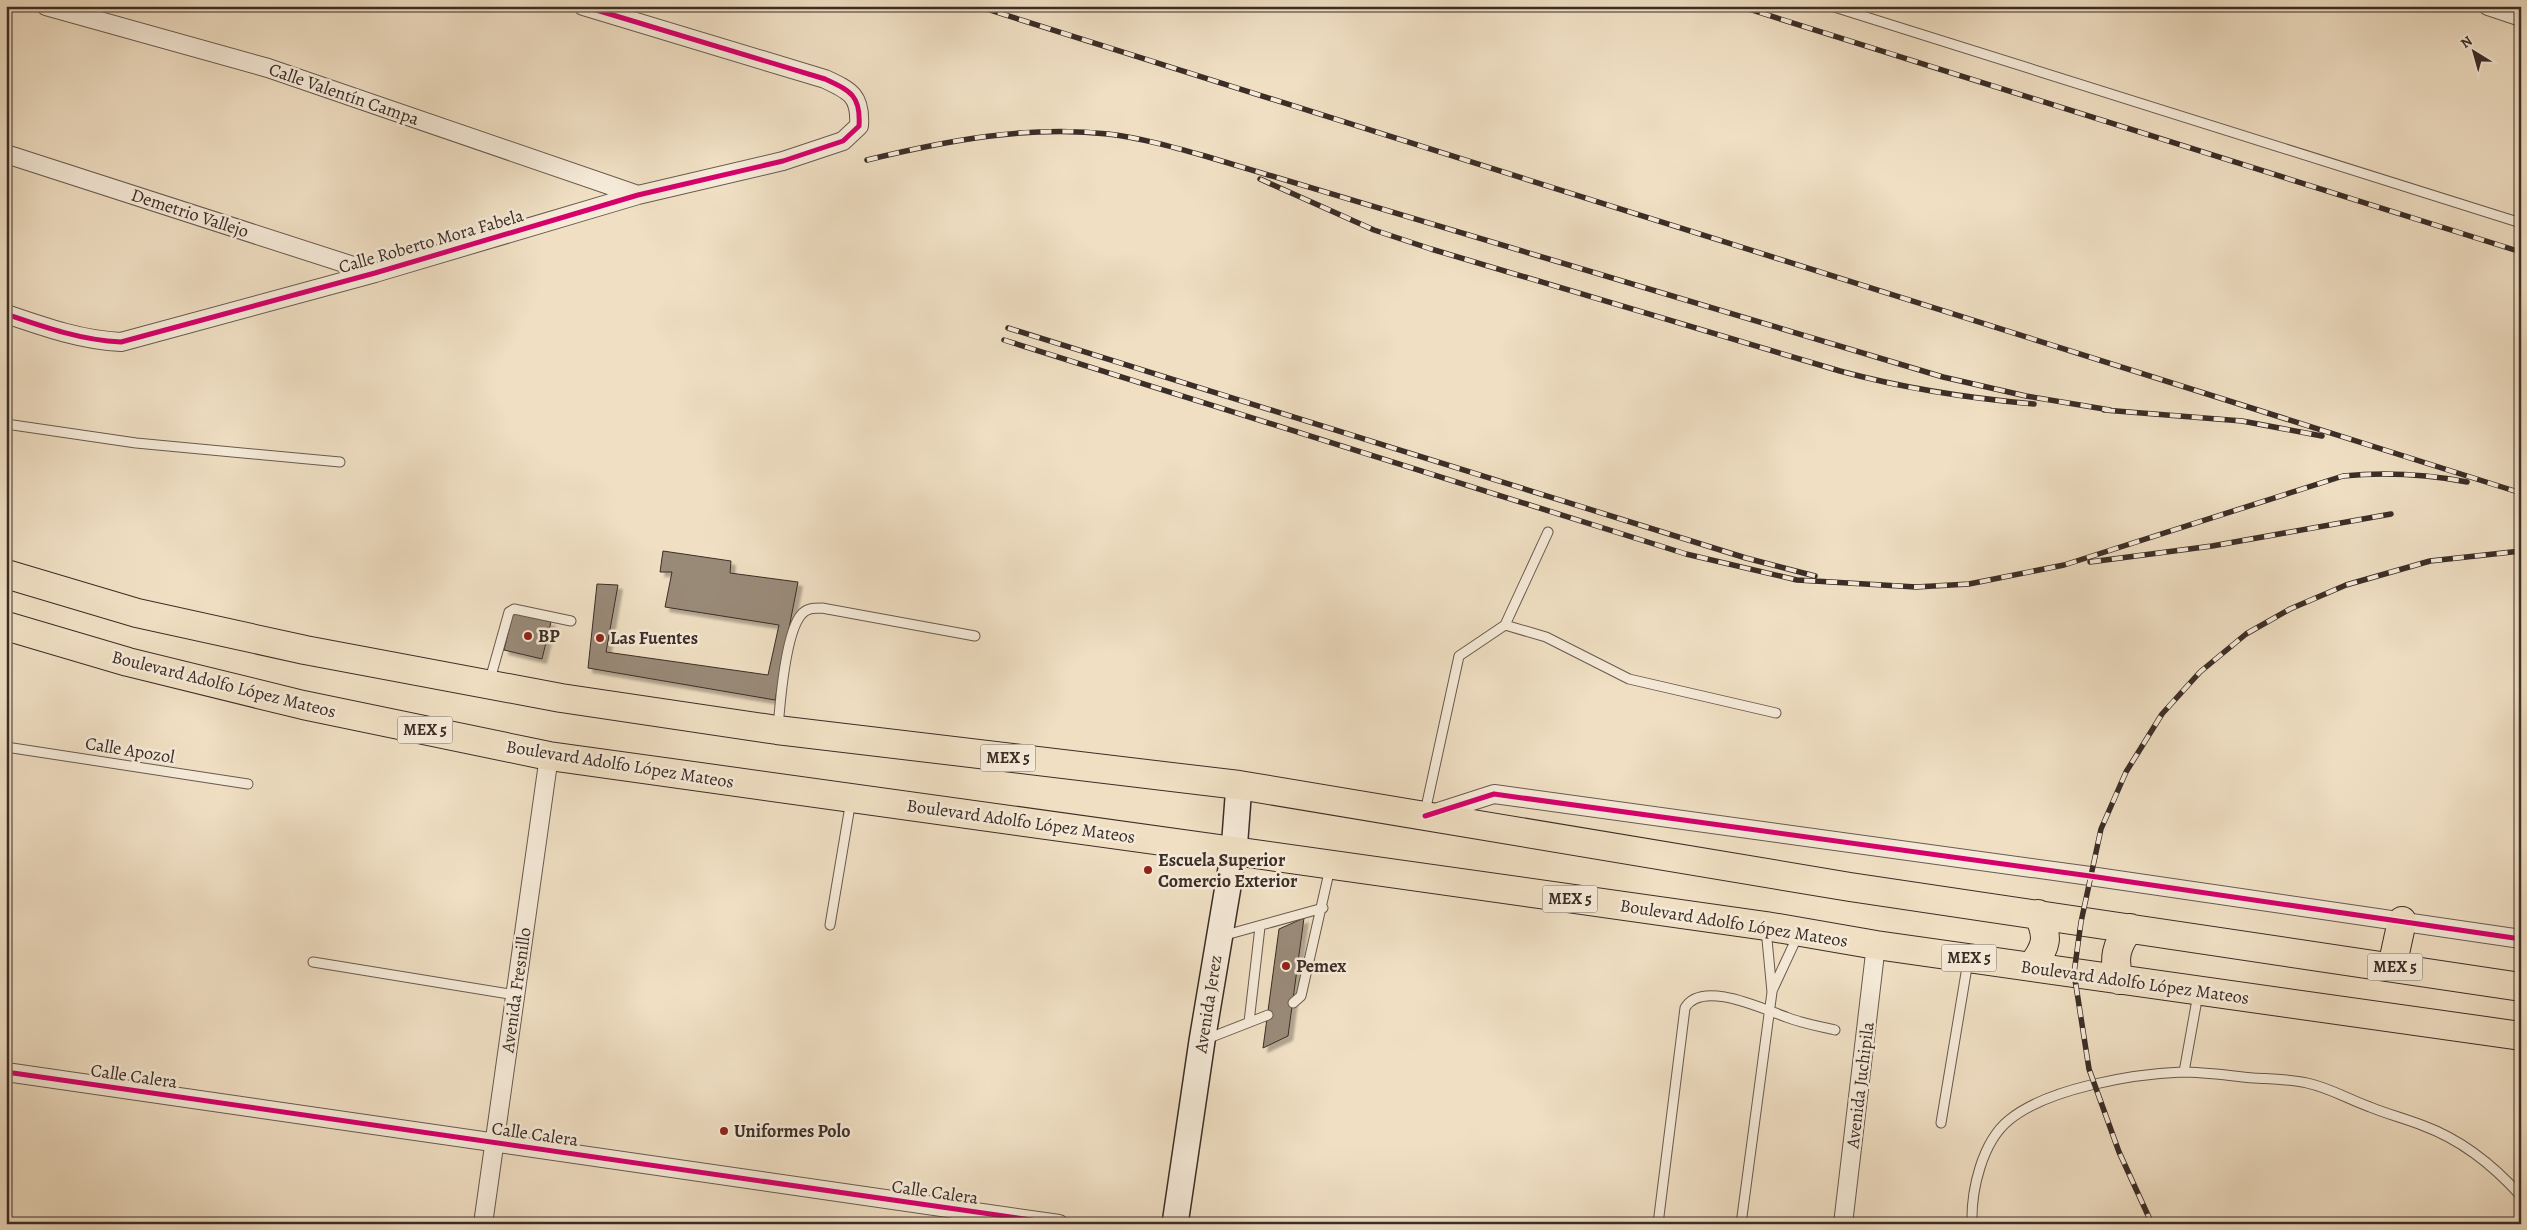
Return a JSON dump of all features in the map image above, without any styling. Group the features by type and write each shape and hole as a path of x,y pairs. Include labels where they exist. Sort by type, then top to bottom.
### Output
{"main road":[{"name":"MEX 5","path":"6,574 137,613 305,650 488,685 777,730 1239,785 1850,887 2521,987"},
{"name":"Boulevard Adolfo López Mateos","path":"6,626 128,662 303,705 549,756 1766,926 1876,946 2032,966 2198,992 2521,1036"},
{"path":"2032,966 2046,942 2044,928 2038,914"},
{"path":"2392,967 2402,922"},
{"path":"2119,980 2115,966 2115,952 2121,938 2130,928"}],"street":[{"name":"Calle Valentín Campa","path":"46,6 268,68 638,194"},
{"name":"Calle Roberto Mora Fabela","path":"6,314 53,330 95,341 121,342 375,273 638,194 783,161 843,141 859,126 860,110 854,96 844,88 825,79 583,6"},
{"path":"2488,6 2521,17"},
{"name":"Demetrio Vallejo","path":"6,154 375,273"},
{"name":"Avenida Fresnillo","path":"483,1224 549,756"},
{"name":"Avenida Jerez","path":"1175,1224 1202,1040 1234,851 1239,785"},
{"path":"1425,816 1494,794 2521,939"},
{"name":"Avenida Juchipila","path":"1844,1224 1876,946"},
{"name":"Calle Calera","path":"6,1072 1059,1224"}],"lane":[{"path":"1831,6 2521,223"},
{"path":"6,424 136,443 340,462"},
{"path":"1425,816 1459,656 1504,625 1548,532"},
{"path":"777,730 785,669 794,626 802,613 810,608 822,608 975,636"},
{"path":"488,685 509,612 514,609 571,621"},
{"path":"1504,625 1546,637 1629,679 1776,713"},
{"name":"Calle Apozol","path":"6,747 248,784"},
{"path":"830,925 851,798"},
{"path":"1293,1003 1301,996 1323,908 1331,865"},
{"path":"1219,937 1323,908"},
{"path":"1741,1224 1772,992 1766,926"},
{"path":"1249,1022 1260,927"},
{"path":"1772,992 1799,932"},
{"path":"1941,1123 1968,958"},
{"path":"314,962 515,995"},
{"path":"2184,1072 2198,992"},
{"path":"1658,1224 1685,1008 1693,998 1714,996 1739,1000 1770,1010 1784,1017 1835,1030"},
{"path":"1202,1040 1268,1015"},
{"path":"1972,1224 1974,1196 1980,1172 1997,1133 2009,1120 2022,1111 2070,1090 2124,1078 2184,1072 2304,1082 2331,1089 2369,1107 2426,1126 2462,1145 2500,1172 2521,1196"}],"building":[{"name":"Las Fuentes","path":"663,551 731,561 730,573 798,582 775,700 588,668 597,584 618,585 606,652 768,675 779,625 665,607 672,572 660,572"},
{"name":"BP","path":"513,613 551,622 542,659 504,650"},
{"name":"Pemex","path":"1304,918 1288,1036 1263,1048 1279,929"}],"railway":[{"path":"977,6 2521,493"},
{"path":"1739,6 2521,252"},
{"path":"867,160 956,141 1017,133 1078,132 1133,138 1205,156 1943,377 2026,396 2110,410"},
{"path":"1260,179 1374,230 1431,249 1840,371 1937,392 2034,404"},
{"path":"1008,328 1746,558 1815,576"},
{"path":"1004,340 1686,554 1797,580 1916,587 1969,584 2064,565 2343,476 2405,474 2467,482"},
{"path":"2104,410 2242,421 2322,436"},
{"path":"2090,562 2212,546 2391,514"},
{"path":"2152,1224 2119,1152 2089,1069 2074,973 2081,922 2101,829 2126,772 2162,714 2200,672 2246,634 2290,609 2346,585 2430,561 2521,551"}],"cycle path":[{"path":"6,314 77,336 121,342 375,273 638,195 783,161 843,141 859,126 856,101 848,91 825,79 583,6"},
{"path":"1425,816 1494,794 2090,876 2521,939"},
{"path":"6,1072 1059,1224"}],"place":[{"name":"BP","path":"528,636"},
{"name":"Las Fuentes","path":"600,638"},
{"name":"Escuela Superior Comercio Exterior","path":"1148,870"},
{"name":"Pemex","path":"1286,966"},
{"name":"Uniformes Polo","path":"724,1131"}]}
